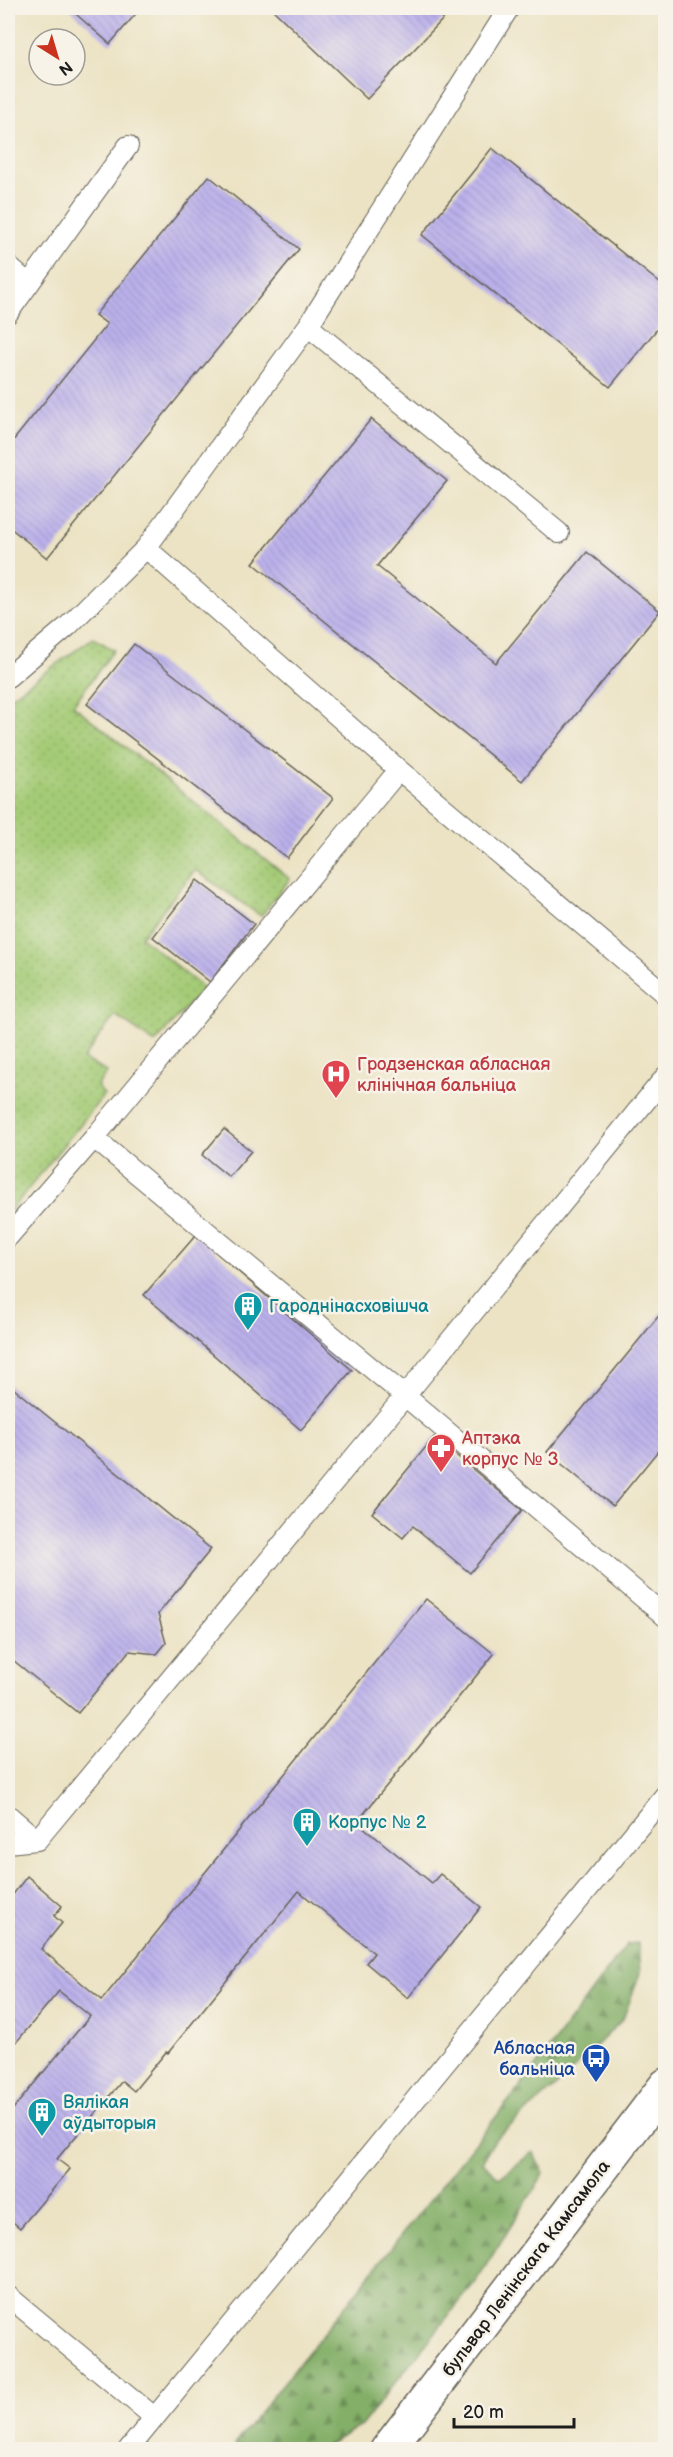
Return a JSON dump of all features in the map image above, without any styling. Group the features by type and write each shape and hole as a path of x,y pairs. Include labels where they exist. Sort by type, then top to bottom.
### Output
{"street":[{"name":"бульвар Ленінскага Камсамола","path":"387,2450 666,2085"}],"lane":[{"path":"8,677 68,626 146,548 308,326 509,8"},
{"path":"8,313 128,146"},
{"path":"8,267 29,284"},
{"path":"308,326 559,533"},
{"path":"146,548 399,770 666,995"},
{"path":"8,1237 94,1138 399,770"},
{"path":"8,1843 37,1840 405,1396 666,1076"},
{"path":"94,1138 405,1396 666,1617"},
{"path":"128,2450 666,1794"},
{"path":"8,1815 37,1840"},
{"path":"8,2296 154,2417"}],"green space":[{"path":"93,638 114,650 73,705 290,879 261,916 195,870 141,937 203,988 155,1043 115,1015 83,1059 107,1072 97,1086 104,1095 8,1214 8,699"},
{"path":"638,1943 640,1973 623,2019 552,2090 494,2140 483,2162 499,2178 533,2152 544,2174 476,2281 361,2426 320,2449 234,2445 531,2073 627,1944"}],"building":[{"path":"69,8 138,8 140,9 110,44"},
{"path":"271,8 433,8 444,18 367,99"},
{"path":"492,148 666,288 666,318 610,387 422,235"},
{"path":"209,176 299,249 47,558 8,526 8,447 107,324 95,315"},
{"path":"371,419 447,481 377,566 496,663 587,552 660,611 522,781 253,563"},
{"path":"134,644 333,798 287,858 87,704"},
{"path":"197,880 254,924 210,982 153,937"},
{"path":"224,1129 251,1151 229,1177 202,1155"},
{"name":"Гароднінасховішча","path":"196,1235 352,1370 301,1430 144,1295"},
{"path":"666,1307 666,1441 613,1506 547,1452"},
{"path":"8,1384 211,1549 158,1614 166,1643 157,1654 129,1651 78,1713 8,1656"},
{"name":"Аптэка корпус № 3","path":"434,1437 522,1510 470,1573 413,1526 403,1538 372,1513"},
{"name":"Корпус № 2","path":"426,1599 494,1654 357,1822 432,1883 440,1874 481,1907 408,1998 366,1963 374,1953 299,1891 168,2053 166,2052 134,2091 122,2081 57,2159 70,2169 20,2228 8,2218 8,2115 90,2016 59,1991 8,2050 8,1901 27,1876 62,1906 54,1916 62,1923 41,1949 102,2000"}],"place":[{"name":"Гродзенская абласная клінічная бальніца","path":"336,1100"},
{"name":"Гароднінасховішча","path":"248,1332"},
{"name":"Аптэка корпус № 3","path":"441,1474"},
{"name":"Корпус № 2","path":"307,1848"},
{"name":"Абласная бальніца","path":"596,2084"},
{"name":"Вялікая аўдыторыя","path":"42,2138"}]}
